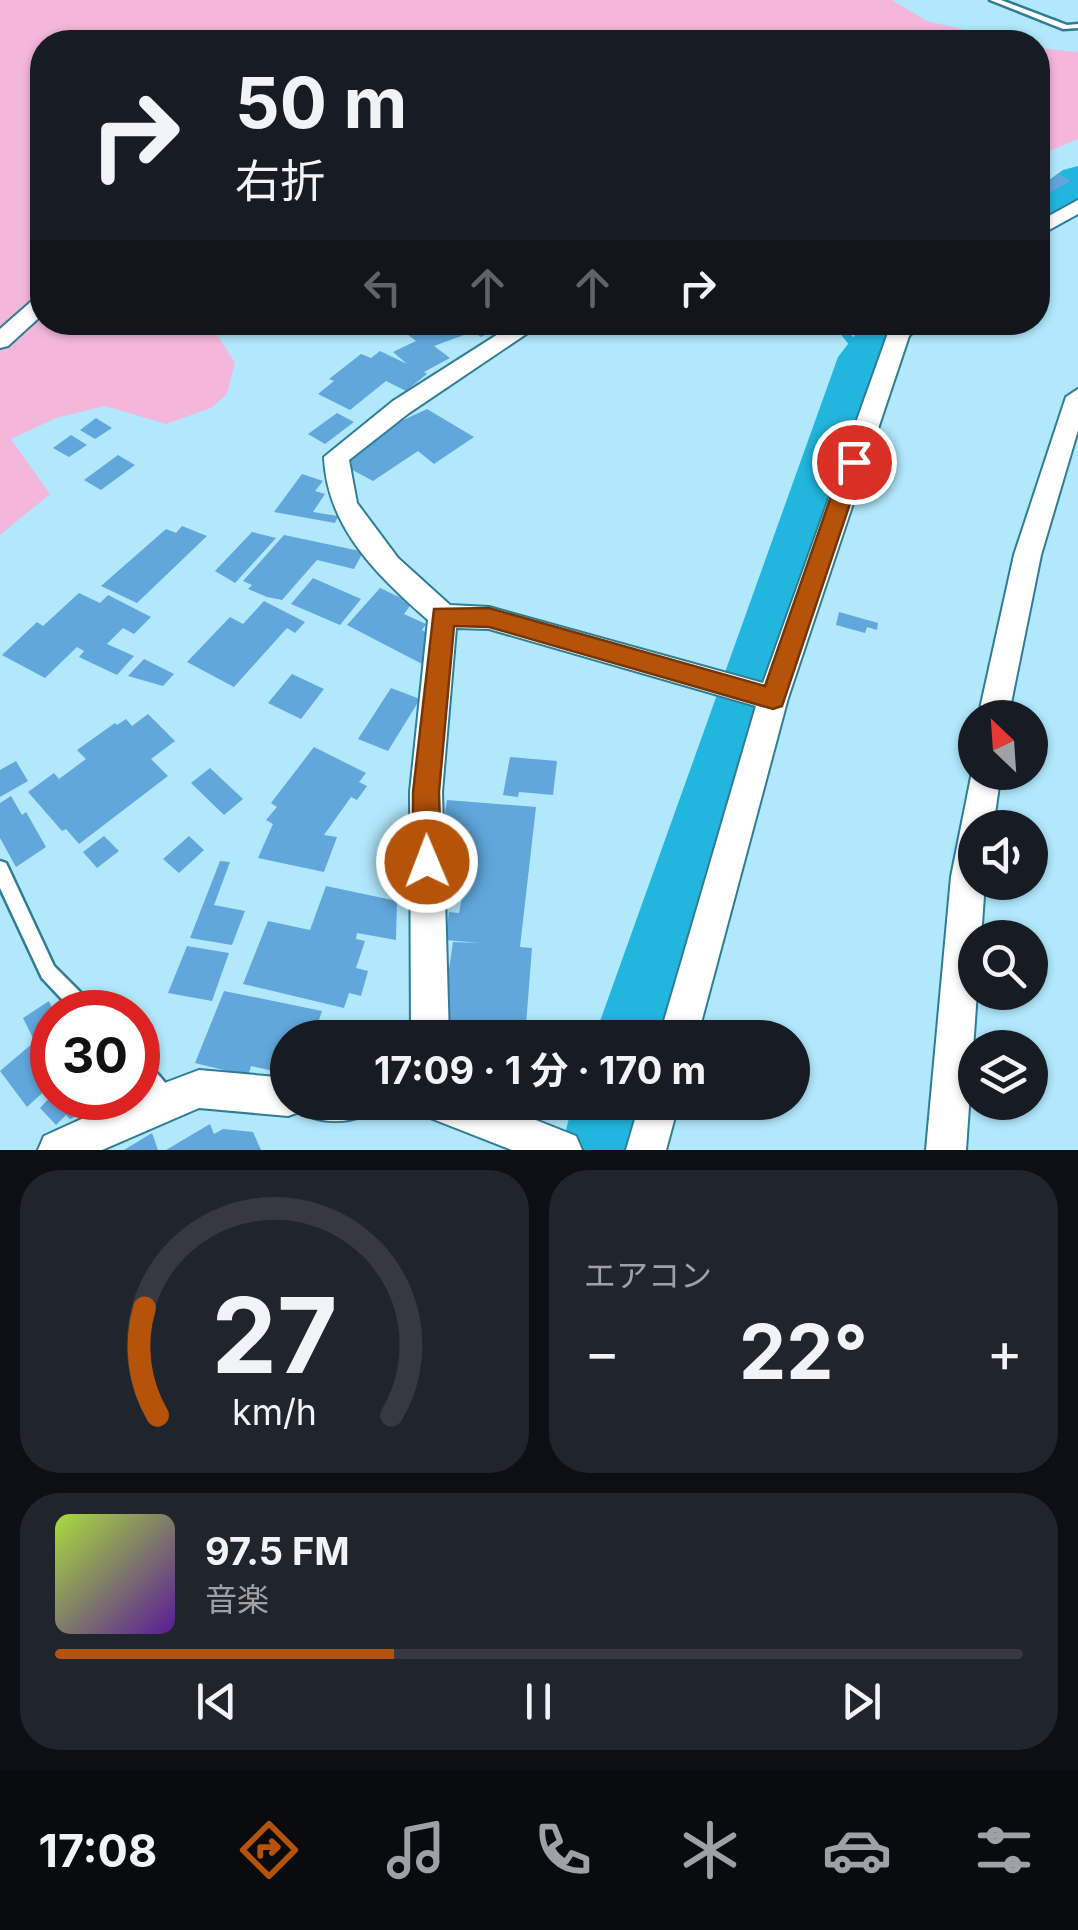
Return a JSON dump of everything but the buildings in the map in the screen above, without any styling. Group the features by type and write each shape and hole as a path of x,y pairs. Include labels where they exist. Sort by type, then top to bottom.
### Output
{"street":[{"path":"1050,223 1078,206"},
{"path":"0,341 30,315"},
{"path":"513,335 401,407 336,456 335,472 345,509 410,587 443,616 489,618 773,698"},
{"path":"683,1020 773,698 899,335"},
{"path":"997,700 1004,655 1052,462 1078,397"},
{"path":"430,1020 426,792 443,616"},
{"path":"946,1150 966,900"},
{"path":"58,1150 166,1100 198,1090 270,1096"},
{"path":"485,1120 562,1150"},
{"path":"646,1150 655,1120"}],"lane":[{"path":"994,0 1066,27 1078,26"},
{"path":"0,869 48,972 65,990"},
{"path":"160,1093 166,1100"}],"shaded area":[{"path":"0,0 892,0 927,21 965,30 30,30 30,335 218,335 235,363 227,394 211,408 166,424 105,406 56,418 11,439 50,494 0,535"},
{"path":"1050,49 1078,52 1078,139 1050,151"}],"waterway":[{"path":"1050,199 1078,179"},
{"path":"846,335 864,357"},
{"path":"642,1020 864,357 882,335"},
{"path":"606,1150 613,1120"}],"route":[{"path":"427,862 426,792 443,616 489,618 773,698 854,462"}]}
